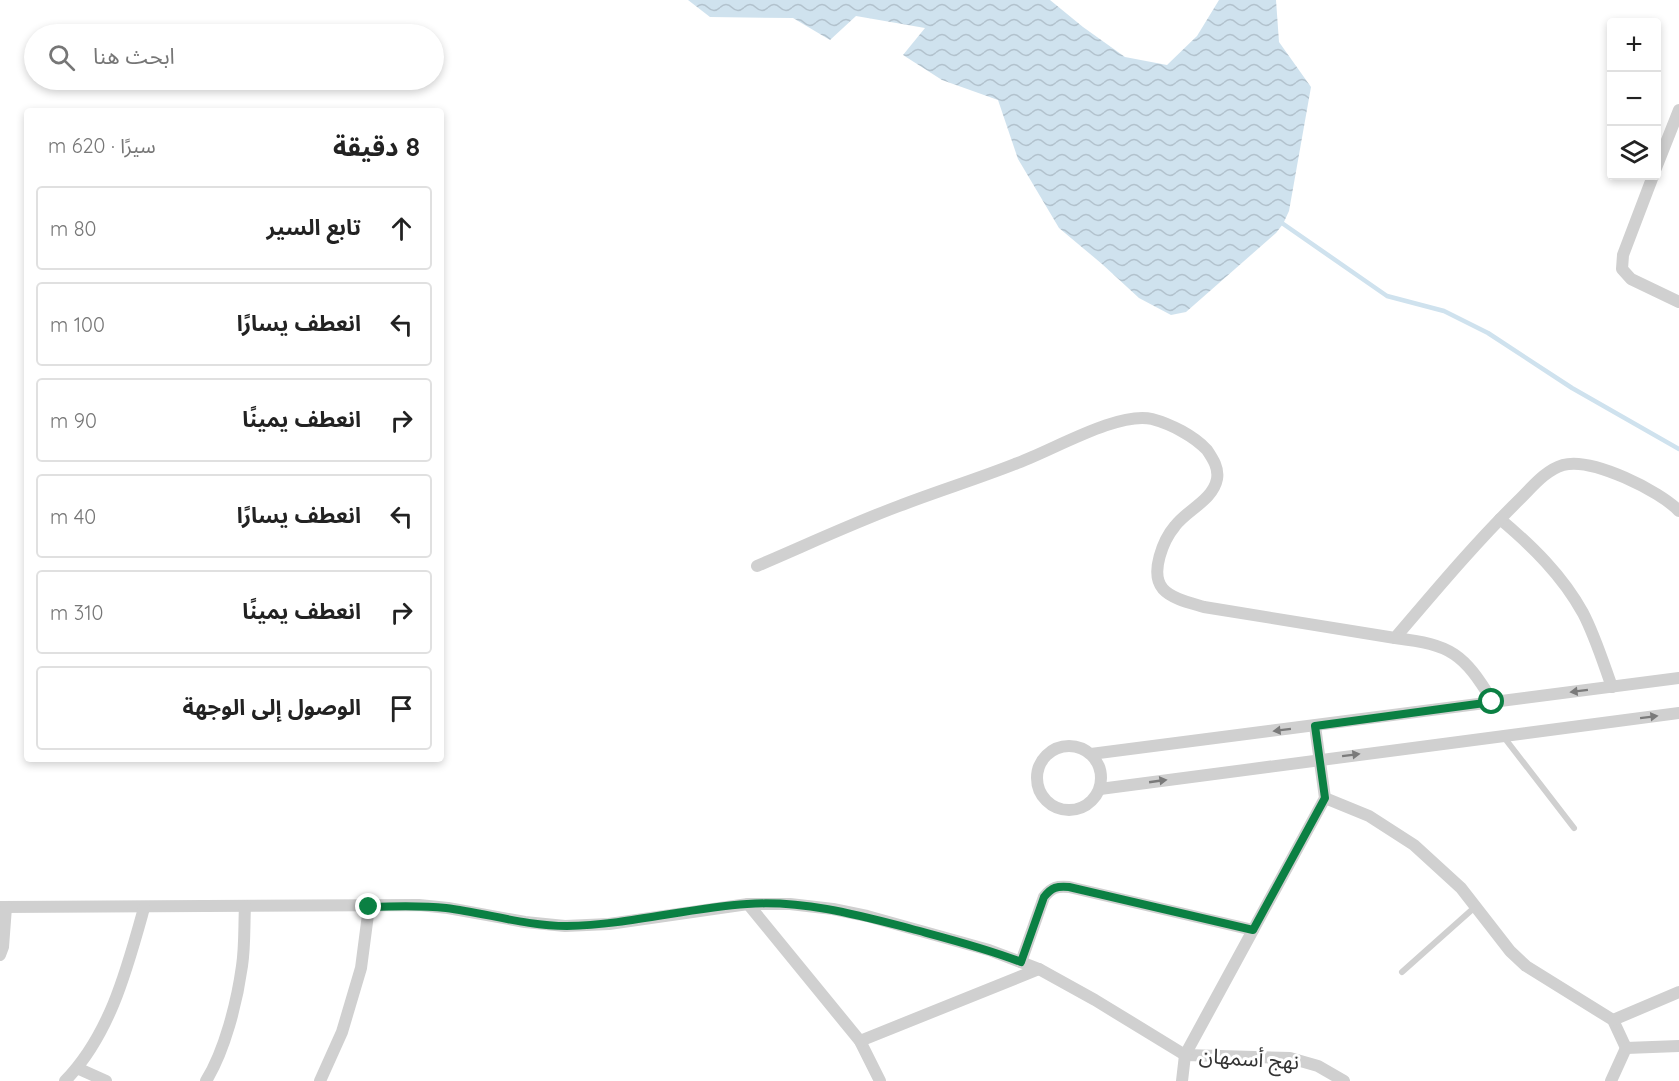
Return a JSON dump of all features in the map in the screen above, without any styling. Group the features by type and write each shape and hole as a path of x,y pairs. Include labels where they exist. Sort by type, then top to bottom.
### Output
{"street":[{"path":"1661,155 1679,110"},
{"path":"1651,180 1623,255 1622,269 1631,279 1679,302"},
{"path":"757,566 898,506 1017,464 1099,428 1123,420 1152,419 1187,434 1203,446 1214,459 1218,470 1217,481 1210,493 1175,526 1165,543 1158,560 1157,577 1162,588 1176,597 1204,607 1431,644 1459,656 1479,680 1492,702"},
{"path":"1395,638 1500,519 1543,476 1558,467 1573,464 1605,470 1660,495 1679,512"},
{"path":"1500,519 1526,540 1549,564 1566,587 1587,623 1612,687"},
{"path":"1091,754 1679,678"},
{"path":"1100,789 1679,713"},
{"path":"1182,1081 1185,1055 1325,798 1315,726"},
{"path":"1063,746 1075,746 1091,754 1101,772 1100,789 1096,797 1087,806 1075,811 1051,806 1042,796 1037,785 1037,772 1042,760 1051,751 1063,746"},
{"path":"1325,798 1370,816 1414,845 1461,888 1510,951 1526,966 1612,1020 1626,1048"},
{"path":"1021,962 1044,897 1051,889 1058,886 1253,930"},
{"path":"0,955 3,947 3,908 419,905 525,922 566,926 609,924 748,904 790,904 867,916 989,950 1040,969 1185,1055"},
{"path":"748,904 860,1041 880,1081"},
{"path":"206,1081 213,1070 232,1015 242,966 245,906"},
{"path":"320,1081 342,1032 361,968 369,907"},
{"path":"65,1081 77,1068 107,1020 128,964 144,908"},
{"path":"860,1041 1040,969"},
{"path":"1612,1020 1679,992"},
{"path":"1626,1048 1679,1046"},
{"path":"1611,1081 1626,1048"},
{"name":"نهج أسمهان","path":"1185,1055 1290,1058 1318,1066 1344,1081"},
{"path":"77,1068 106,1081"}],"lane":[{"path":"1503,735 1574,828"},
{"path":"1402,972 1475,907"}],"water":[{"path":"688,0 1050,0 1125,57 1167,65 1197,36 1219,0 1276,0 1279,42 1311,87 1289,211 1276,233 1186,312 1171,315 1139,298 1059,228 1018,159 998,100 942,80 903,55 925,28 856,16 830,40 793,18 710,17"}],"waterway":[{"path":"1279,221 1387,296 1444,311 1488,333 1572,388 1679,449"}],"route":[{"path":"369,907 419,905 525,922 566,926 609,924 748,904 790,904 867,916 989,950 1021,962 1044,897 1051,889 1058,886 1253,930 1325,798 1315,726 1492,702"}]}
